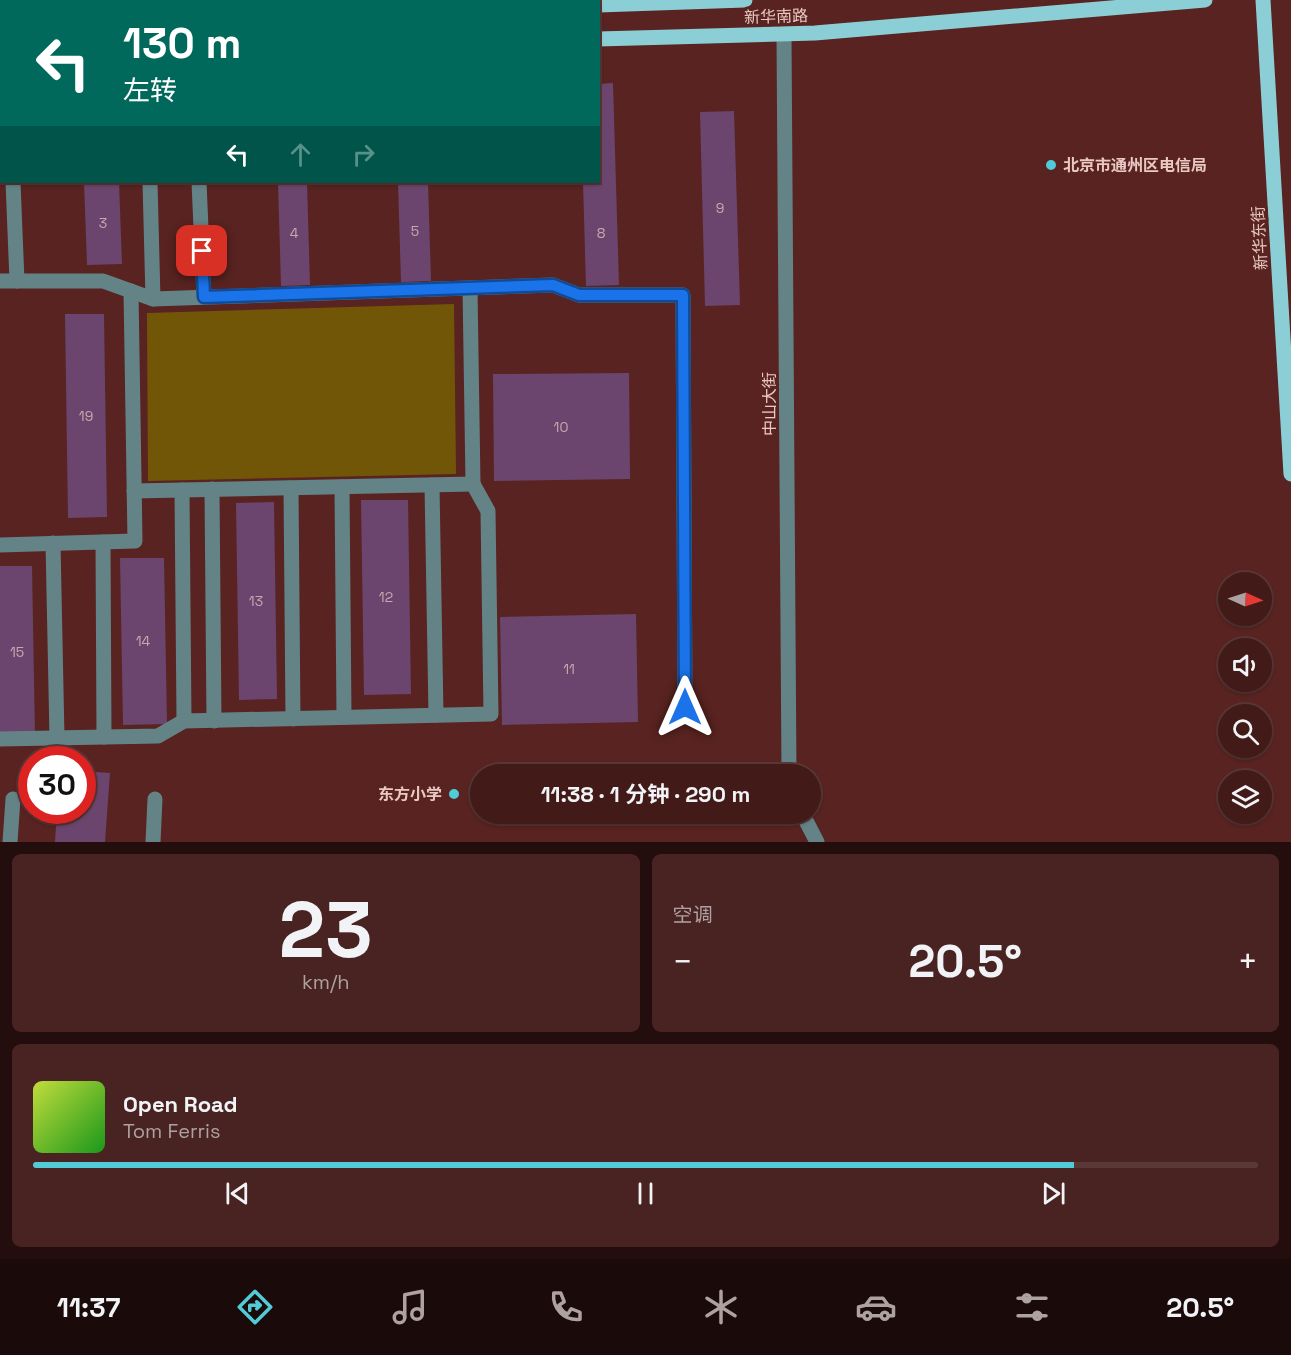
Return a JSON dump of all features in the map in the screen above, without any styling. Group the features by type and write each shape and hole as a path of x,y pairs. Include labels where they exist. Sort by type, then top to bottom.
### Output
{"main road":[{"name":"新华南路","path":"600,5 745,0"},
{"name":"新华南路","path":"600,39 784,35 1205,0"},
{"name":"新华东街","path":"1263,0 1291,474"}],"street":[{"name":"中山大街","path":"784,35 789,764"},
{"path":"13,183 16,281"},
{"path":"150,183 153,299"},
{"path":"199,183 204,297"},
{"path":"0,281 103,281 153,299 553,285 579,295 683,295 685,707"},
{"path":"0,739 158,736 184,721 491,714 488,511 473,484 470,288"},
{"path":"0,532 0,545 135,541 132,291"},
{"path":"134,491 473,484"},
{"path":"432,485 436,715"},
{"path":"342,487 344,717"},
{"path":"291,488 293,718"},
{"path":"212,489 214,721"},
{"path":"182,490 184,721"},
{"path":"103,542 104,737"},
{"path":"52,543 57,738"},
{"path":"153,842 155,798"},
{"path":"10,842 13,799"},
{"path":"808,824 817,842"}],"shaded area":[{"path":"454,304 456,474 148,481 147,313"}],"building":[{"path":"613,83 619,285 586,286 583,183 600,183 600,84"},
{"path":"734,111 740,305 705,306 700,112"},
{"path":"84,183 119,183 122,264 87,265"},
{"path":"278,183 307,183 310,285 281,286"},
{"path":"398,183 428,183 431,281 401,282"},
{"path":"65,314 104,314 107,517 68,518"},
{"path":"629,373 630,479 494,481 493,374"},
{"path":"361,500 408,500 411,694 364,695"},
{"path":"274,502 277,699 239,700 236,503"},
{"path":"120,558 164,558 167,724 123,725"},
{"path":"0,566 32,566 35,737 0,737"},
{"path":"636,614 638,722 502,725 500,617"},
{"path":"96,772 110,773 105,842 55,842 56,824 96,824"}],"place":[{"name":"北京市通州区电信局","path":"1051,165"},
{"name":"东方小学","path":"454,794"}],"route":[{"path":"202,251 204,297 553,285 579,295 683,295 685,707"}]}
